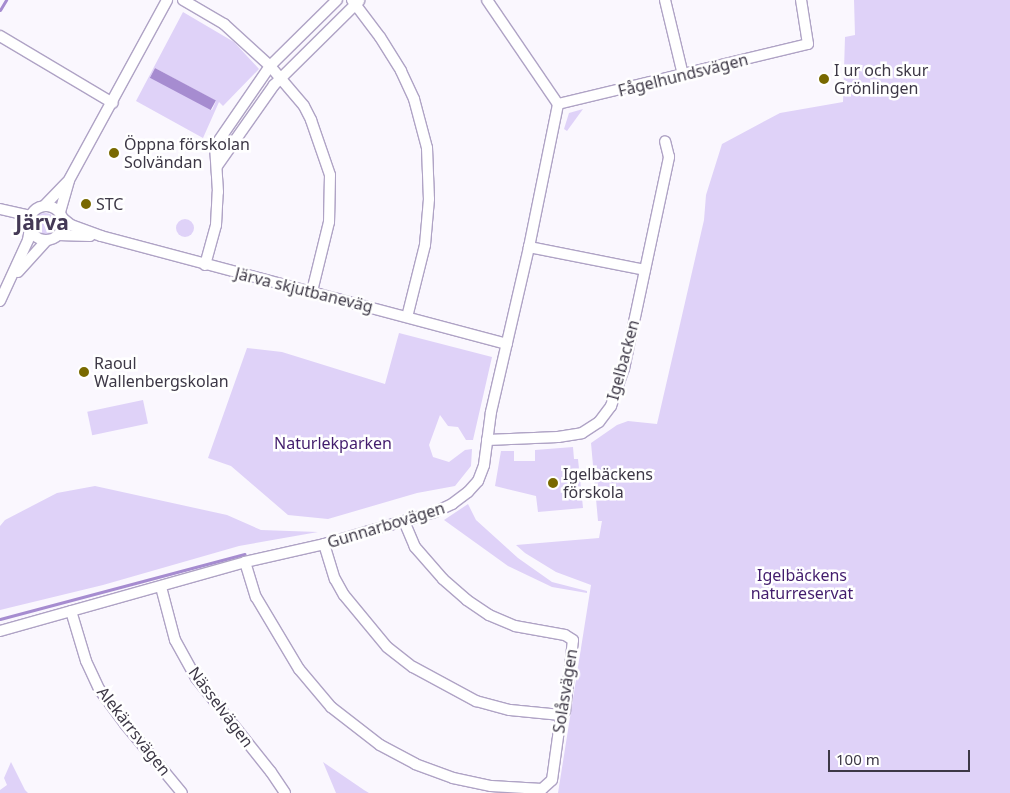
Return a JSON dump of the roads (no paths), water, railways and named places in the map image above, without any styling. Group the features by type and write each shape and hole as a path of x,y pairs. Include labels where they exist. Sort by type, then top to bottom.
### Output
{"street":[{"path":"66,232 62,226 60,214 69,180 167,0"},
{"path":"182,0 224,24 270,66 304,106 322,148 330,175 329,222 312,291"},
{"path":"205,265 216,225 217,166 214,158 215,146 270,66 337,0"},
{"path":"487,0 558,104"},
{"path":"665,0 683,75"},
{"name":"Fågelhundsvägen","path":"558,104 808,44 801,0"},
{"path":"217,166 281,78 356,2 401,71 414,98 427,148 429,199 425,245 407,317"},
{"path":"0,36 112,103"},
{"name":"Gunnarbovägen","path":"0,631 244,562 324,544 404,522 435,512 452,504 468,492 478,481 484,465 491,412 529,247 558,104"},
{"name":"Igelbacken","path":"487,440 566,436 582,433 599,422 611,406 618,388 669,157 665,140"},
{"path":"0,300 28,240 30,216 36,208 45,205 69,180"},
{"path":"45,205 54,207 60,214 66,232"},
{"path":"0,209 30,216"},
{"path":"30,229 37,238 46,241"},
{"path":"9,283 39,246 66,232"},
{"name":"Järva skjutbaneväg","path":"66,232 101,236 174,254 205,265 312,291 507,344"},
{"path":"529,247 645,270"},
{"name":"Solåsvägen","path":"244,562 262,609 299,669 331,707 380,745 415,764 443,775 491,786 542,789 552,780 561,714 565,711 573,640 565,635 515,626 474,605 443,579 415,547 404,522"},
{"path":"324,544 335,579 344,595 387,648 413,667 476,701 510,710 561,714"},
{"name":"Nässelvägen","path":"160,587 174,640 196,678 285,793"},
{"name":"Alekärrsvägen","path":"71,611 86,661 99,689 125,724 182,793"}],"waterway":[{"path":"0,10 6,0"},
{"path":"0,619 245,554"}],"place":[{"name":"I ur och skur Grönlingen","path":"824,79"},
{"name":"Öppna förskolan Solvändan","path":"114,153"},
{"name":"STC","path":"86,204"},
{"name":"Raoul Wallenbergskolan","path":"84,372"},
{"name":"Igelbäckens förskola","path":"553,483"}],"district":[{"name":"Järva","path":"42,222"}],"park label":[{"name":"Naturlekparken","path":"333,443"},
{"name":"Igelbäckens naturreservat","path":"802,584"}]}
